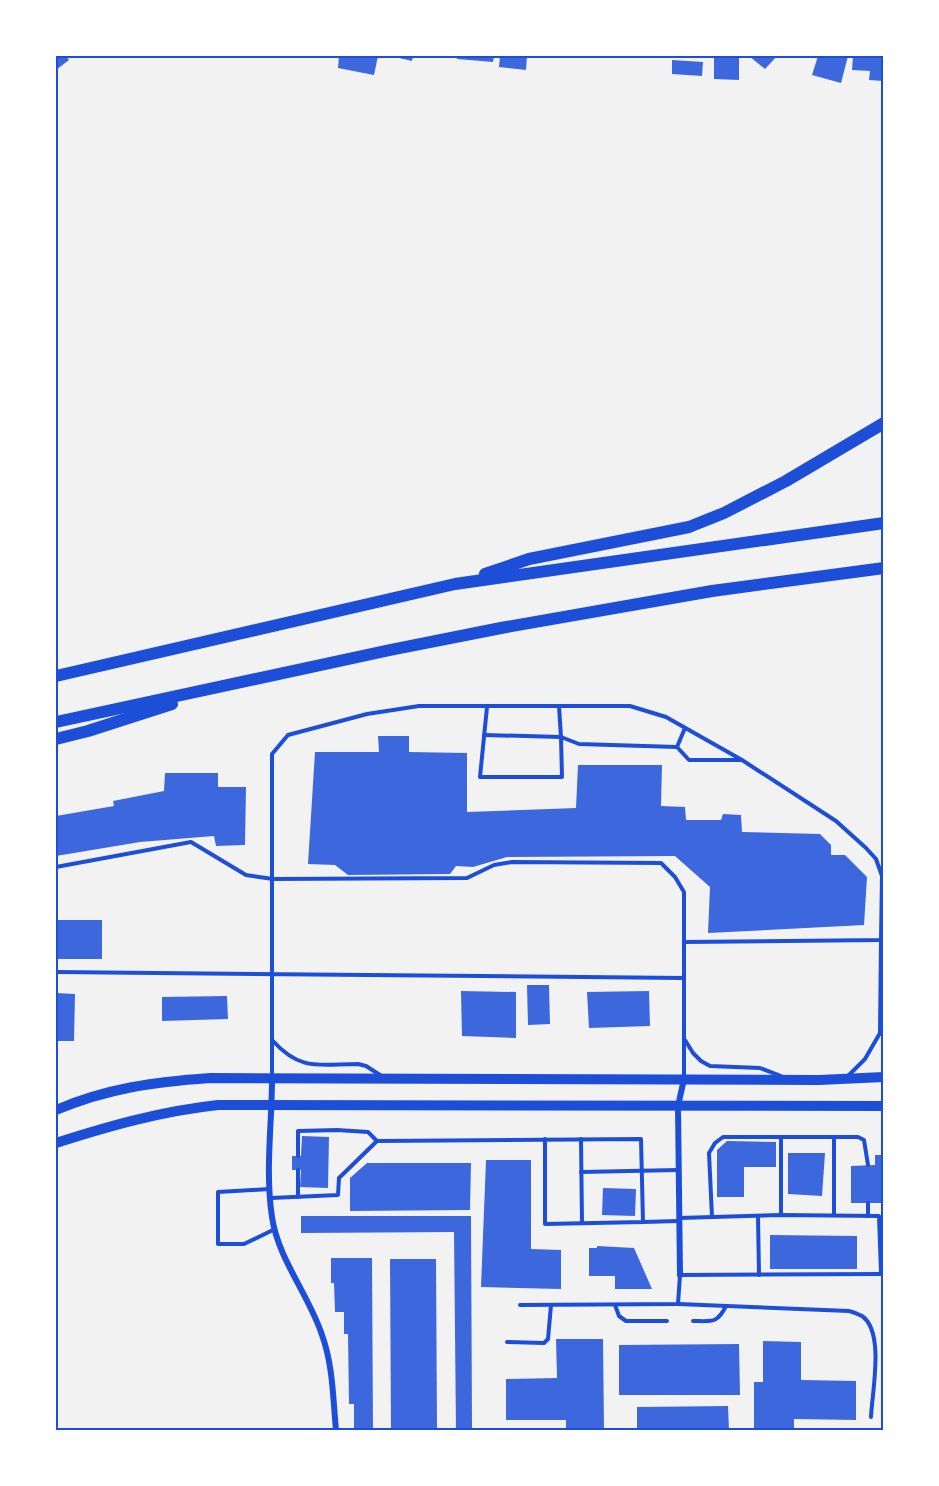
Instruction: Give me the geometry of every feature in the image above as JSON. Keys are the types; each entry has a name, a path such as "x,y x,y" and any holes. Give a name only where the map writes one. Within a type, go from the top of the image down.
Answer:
{"highway":[{"path":"454,584 529,559 649,536 707,520 786,481 884,423"},
{"path":"56,676 454,584 884,523"},
{"path":"56,722 501,628 712,591 884,568"},
{"path":"56,739 230,686"}],"main road":[{"path":"56,1110 121,1088 167,1081 243,1077 272,1079 788,1080 884,1077"},
{"path":"56,1143 134,1120 186,1108 218,1105 884,1106"}],"street":[{"path":"272,1079 269,1165 275,1229 285,1256 322,1335 328,1355 336,1431"},
{"path":"680,1275 678,1106 684,1079"}],"lane":[{"path":"272,1079 272,754 288,735 367,714 420,706 630,706 666,717 742,760 836,821 876,859 882,876 880,1033 865,1059 845,1079"},
{"path":"487,707 480,777 562,777 559,706"},
{"path":"677,747 686,728"},
{"path":"484,735 561,737 579,744 677,747 689,760 742,760"},
{"path":"56,867 190,843 246,874 273,879 467,878 494,865 512,862 661,863 675,877 684,892 684,1079"},
{"path":"684,942 882,940"},
{"path":"56,972 684,978"},
{"path":"880,1033 884,1038"},
{"path":"685,1039 693,1053 710,1066 760,1068 788,1080"},
{"path":"272,1040 288,1056 303,1064 358,1064 366,1066 386,1079"},
{"path":"298,1156 298,1131 368,1132 377,1141"},
{"path":"712,1217 709,1153 715,1143 723,1137 858,1137 864,1140 868,1165"},
{"path":"781,1137 781,1215"},
{"path":"834,1137 834,1215"},
{"path":"581,1139 582,1223"},
{"path":"271,1198 338,1195 339,1178 377,1141 641,1139 643,1221"},
{"path":"545,1140 545,1224 781,1215 879,1215 882,1274 680,1275 678,1304"},
{"path":"298,1170 298,1197"},
{"path":"581,1172 678,1170"},
{"path":"270,1189 218,1192 218,1244 244,1244 275,1229"},
{"path":"868,1203 868,1216"},
{"path":"758,1216 759,1275"},
{"path":"520,1305 678,1304 849,1311 863,1317 873,1330 876,1342 871,1417"},
{"path":"507,1342 544,1343 548,1339 551,1305"},
{"path":"615,1305 619,1316 626,1321 667,1321"},
{"path":"693,1321 715,1321 720,1318 727,1306"}],"building":[{"path":"56,56 66,56 69,60 56,70"},
{"path":"339,56 378,56 374,75 338,68"},
{"path":"391,56 413,56 412,61"},
{"path":"457,56 494,56 493,62 457,59"},
{"path":"500,56 527,56 526,70 499,67"},
{"path":"714,56 739,56 739,80 714,79"},
{"path":"749,56 777,56 765,69"},
{"path":"818,56 848,56 841,83 812,75"},
{"path":"853,56 884,56 884,81 869,80 870,71 852,70"},
{"path":"672,60 703,62 702,76 672,74"},
{"path":"378,736 409,736 409,752 467,753 467,812 576,808 578,765 662,765 661,806 685,807 686,820 721,820 723,814 741,815 742,832 820,834 831,845 831,855 845,855 867,877 864,925 708,933 710,887 675,856 507,857 473,867 456,866 450,874 348,875 335,865 308,864 315,752 379,752"},
{"path":"165,773 218,773 218,787 246,787 245,845 216,846 214,836 140,842 56,856 56,816 114,806 113,801 164,791"},
{"path":"56,920 102,920 102,959 56,959"},
{"path":"527,985 549,985 550,1024 528,1025"},
{"path":"461,991 516,992 516,1038 462,1036"},
{"path":"649,991 650,1026 589,1028 587,992"},
{"path":"56,993 75,994 74,1041 56,1041"},
{"path":"227,996 228,1019 162,1021 162,997"},
{"path":"302,1136 329,1137 328,1188 300,1187 301,1170 292,1170 292,1156 301,1156"},
{"path":"727,1141 776,1142 776,1167 744,1167 744,1197 717,1197 717,1150"},
{"path":"788,1153 825,1153 822,1196 788,1194"},
{"path":"875,1155 884,1155 884,1203 851,1203 851,1166 875,1165"},
{"path":"486,1160 531,1160 531,1249 561,1250 561,1289 481,1287"},
{"path":"367,1163 471,1163 470,1210 350,1211 350,1178"},
{"path":"603,1188 636,1189 635,1216 602,1215"},
{"path":"301,1216 471,1216 472,1430 456,1430 454,1232 301,1233"},
{"path":"770,1235 857,1236 857,1269 770,1269"},
{"path":"597,1246 634,1248 652,1289 615,1289 615,1276 589,1276 589,1248 597,1248"},
{"path":"331,1258 372,1258 373,1430 354,1430 354,1404 349,1404 348,1334 344,1334 344,1312 335,1312 334,1283 331,1283"},
{"path":"390,1259 436,1259 437,1430 391,1430"},
{"path":"556,1339 603,1339 604,1430 566,1430 566,1420 506,1420 506,1379 557,1378"},
{"path":"763,1341 801,1342 801,1380 856,1381 856,1420 794,1419 794,1430 754,1430 754,1382 763,1382"},
{"path":"739,1344 740,1395 619,1395 619,1345"},
{"path":"728,1406 729,1430 637,1430 637,1407"}]}
